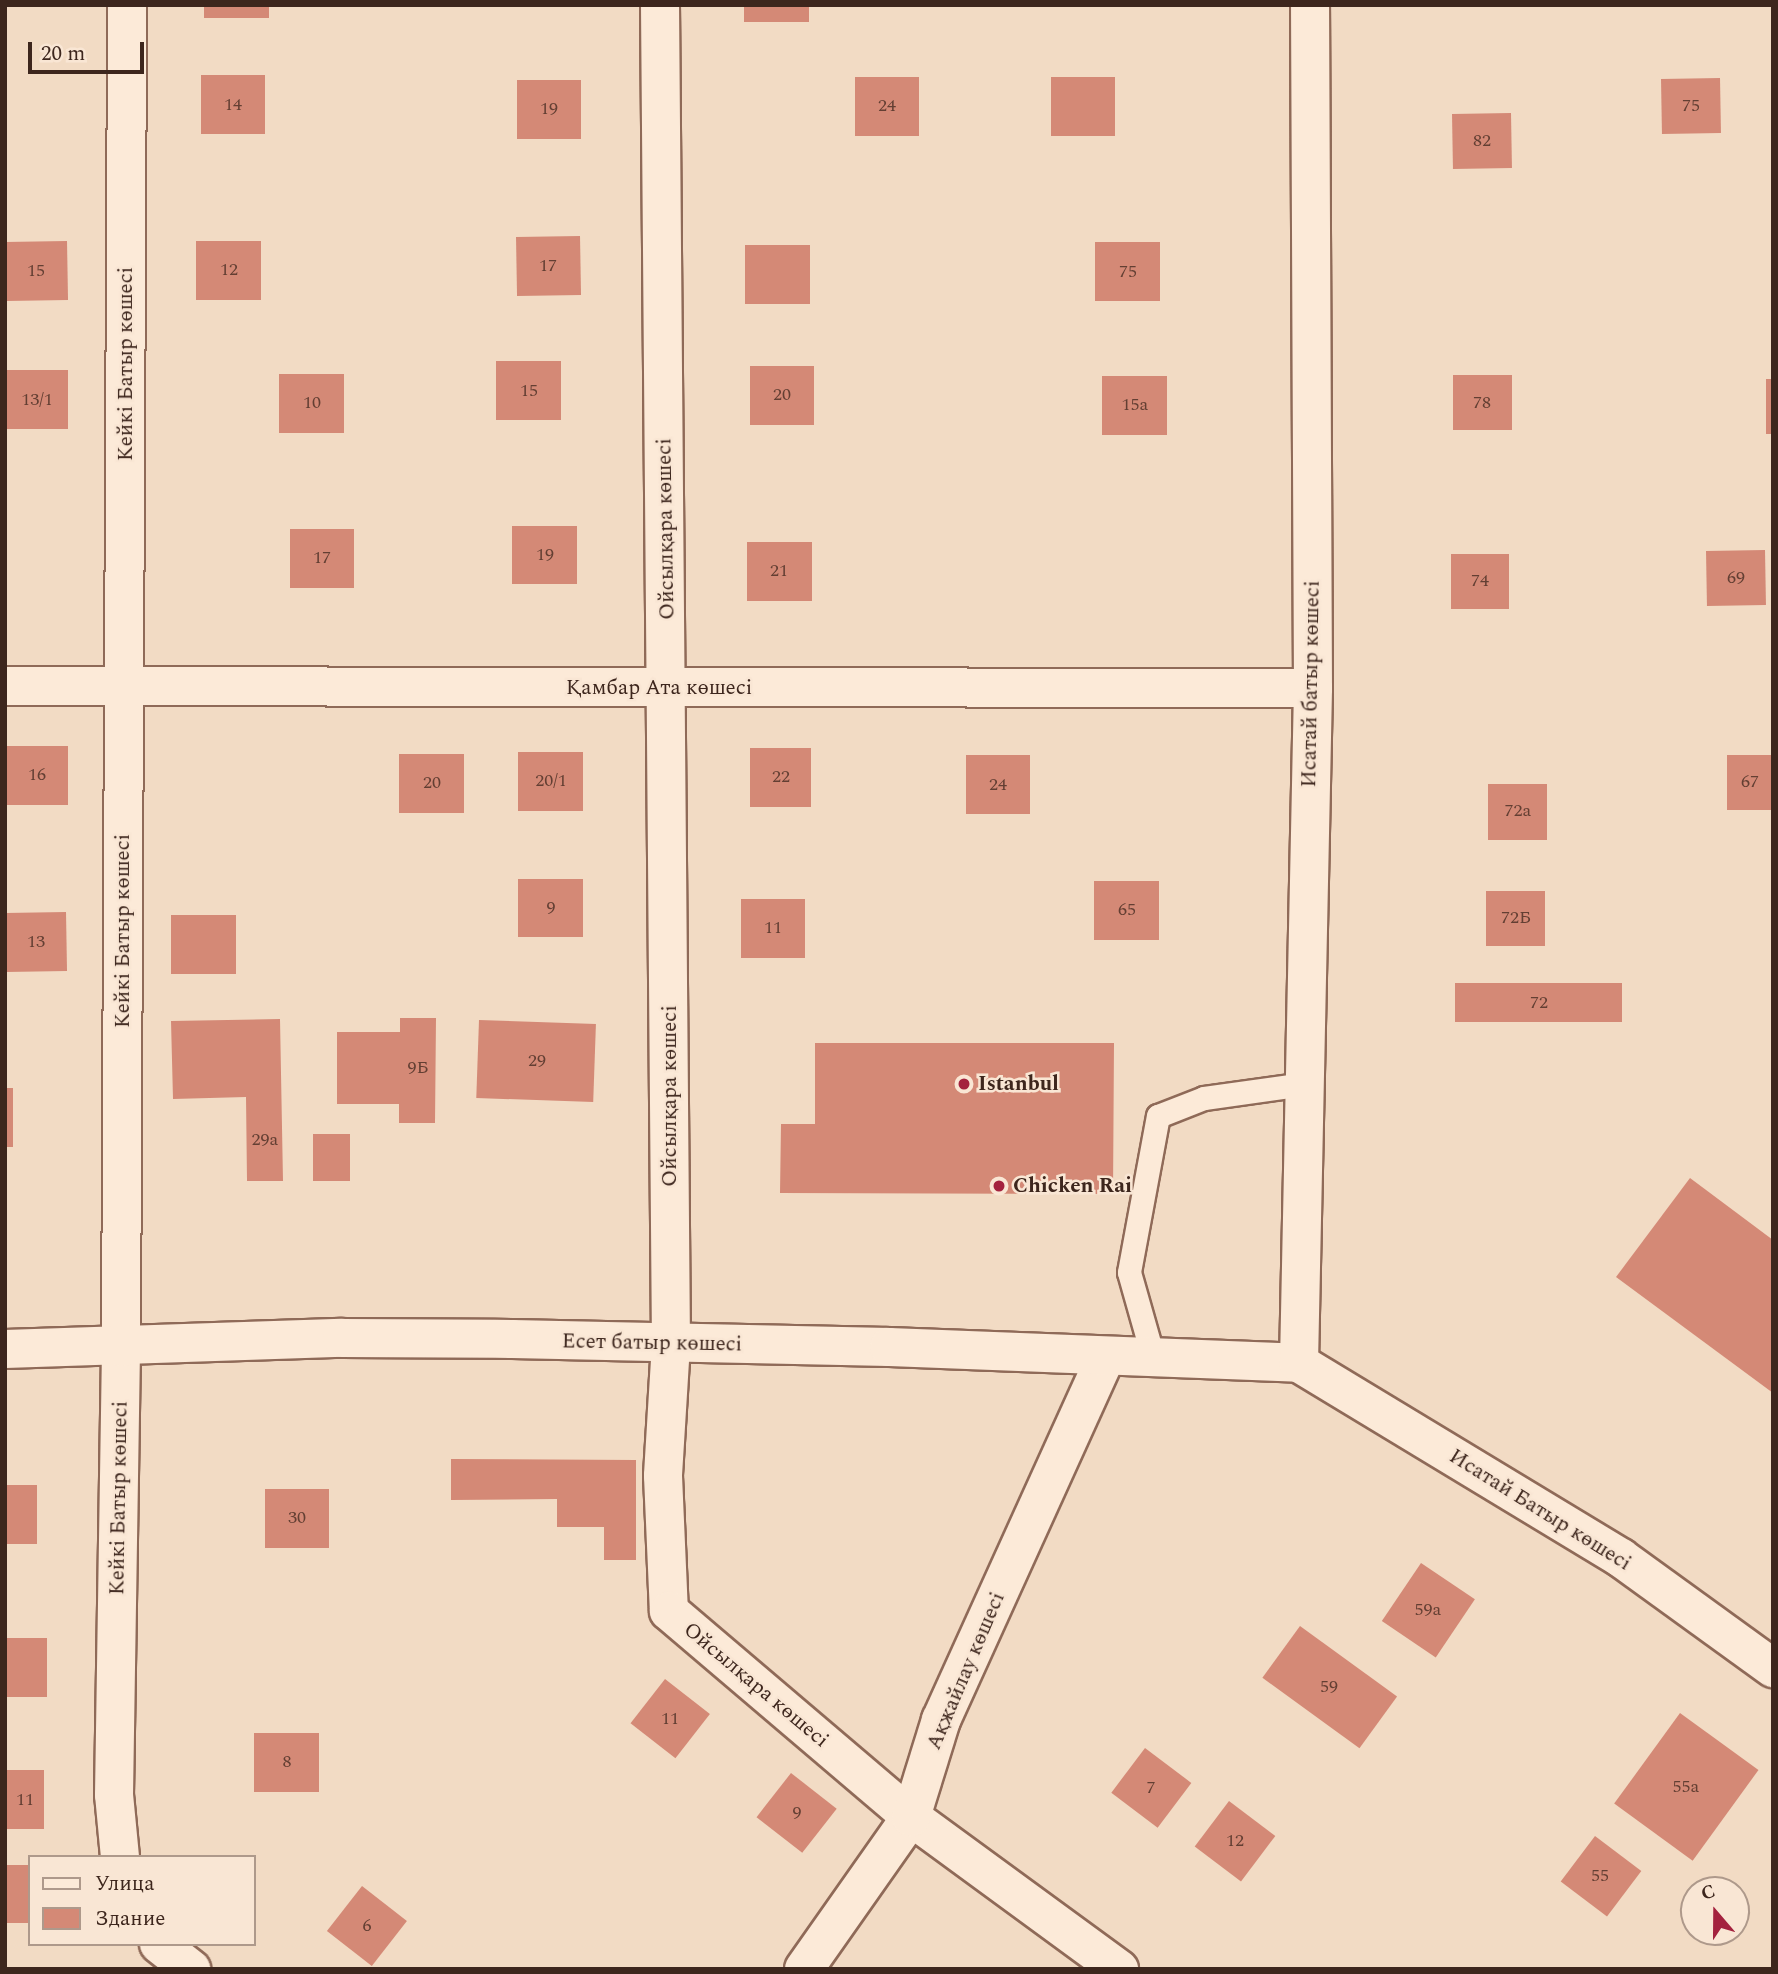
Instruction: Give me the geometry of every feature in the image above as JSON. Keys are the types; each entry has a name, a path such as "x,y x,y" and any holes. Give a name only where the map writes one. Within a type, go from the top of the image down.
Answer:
{"street":[{"name":"Кейкі Батыр көшесі","path":"120,1855 114,1795 121,1347 127,5"},
{"name":"Ойсылқара көшесі","path":"660,5 668,688 671,1344 663,1476 669,1611 911,1816 1119,1969"},
{"name":"Исатай батыр көшесі","path":"1299,1363 1313,688 1310,5"},
{"name":"Қамбар Ата көшесі","path":"5,686 1313,688"},
{"name":"Есет батыр көшесі","path":"5,1349 342,1338 890,1347 1105,1358 1153,1357 1299,1363"},
{"name":"Ақжайлау көшесі","path":"804,1969 911,1816 941,1720 1105,1358"},
{"name":"Исатай Батыр көшесі","path":"1299,1363 1622,1558 1773,1668"},
{"path":"162,1946 191,1969"}],"lane":[{"path":"1153,1357 1129,1272 1158,1116 1204,1098 1303,1084"}],"building":[{"path":"204,5 269,5 269,18 204,18"},
{"path":"744,5 809,5 809,22 744,22"},
{"path":"201,75 265,75 265,134 201,134"},
{"path":"855,77 919,77 919,136 855,136"},
{"path":"1051,77 1115,77 1115,136 1051,136"},
{"path":"1720,78 1721,133 1662,134 1661,79"},
{"path":"517,80 581,80 581,139 517,139"},
{"path":"1511,113 1512,168 1453,169 1452,114"},
{"path":"580,236 581,295 517,296 516,237"},
{"path":"67,241 68,300 6,301 5,242"},
{"path":"196,241 261,241 261,300 196,300"},
{"path":"1095,242 1160,242 1160,301 1095,301"},
{"path":"745,245 810,245 810,304 745,304"},
{"path":"496,361 561,361 561,420 496,420"},
{"path":"750,366 814,366 814,425 750,425"},
{"path":"5,370 68,370 68,429 5,429"},
{"path":"279,374 344,374 344,433 279,433"},
{"path":"1453,375 1512,375 1512,430 1453,430"},
{"path":"1102,376 1167,376 1167,435 1102,435"},
{"path":"1766,379 1773,379 1773,434 1766,434"},
{"path":"512,526 577,526 577,584 512,584"},
{"path":"290,529 354,529 354,588 290,588"},
{"path":"747,542 812,542 812,601 747,601"},
{"path":"1765,550 1766,605 1707,606 1706,551"},
{"path":"1451,554 1509,554 1509,609 1451,609"},
{"path":"5,746 68,746 68,805 5,805"},
{"path":"750,748 811,748 811,807 750,807"},
{"path":"518,752 583,752 583,811 518,811"},
{"path":"399,754 464,754 464,813 399,813"},
{"path":"966,755 1030,755 1030,814 966,814"},
{"path":"1727,755 1773,755 1773,810 1727,810"},
{"path":"1488,784 1547,784 1547,840 1488,840"},
{"path":"518,879 583,879 583,937 518,937"},
{"path":"1094,881 1159,881 1159,940 1094,940"},
{"path":"1486,891 1545,891 1545,946 1486,946"},
{"path":"741,899 805,899 805,958 741,958"},
{"path":"66,912 67,971 6,972 5,913"},
{"path":"171,915 236,915 236,974 171,974"},
{"path":"1455,983 1622,983 1622,1022 1455,1022"},
{"path":"400,1018 436,1018 435,1123 399,1123 399,1104 337,1104 337,1032 400,1032"},
{"path":"280,1019 283,1181 247,1181 246,1097 173,1099 171,1021"},
{"path":"479,1020 596,1024 593,1102 476,1098"},
{"name":"Istanbul","path":"815,1043 1114,1043 1113,1194 780,1193 781,1124 815,1124"},
{"path":"5,1088 13,1088 13,1147 5,1147"},
{"path":"313,1134 350,1134 350,1181 313,1181"},
{"path":"1690,1178 1773,1240 1773,1393 1616,1277"},
{"path":"451,1459 636,1460 636,1560 604,1560 604,1527 557,1527 557,1499 451,1500"},
{"path":"5,1485 37,1485 37,1544 5,1544"},
{"path":"265,1489 329,1489 329,1548 265,1548"},
{"path":"1421,1563 1475,1599 1436,1657 1382,1621"},
{"path":"1300,1626 1397,1697 1359,1748 1262,1678"},
{"path":"5,1638 47,1638 47,1697 5,1697"},
{"path":"665,1679 710,1714 675,1758 631,1723"},
{"path":"1680,1713 1758,1770 1693,1861 1614,1804"},
{"path":"254,1733 319,1733 319,1792 254,1792"},
{"path":"1145,1748 1191,1783 1158,1828 1111,1793"},
{"path":"5,1770 44,1770 44,1829 5,1829"},
{"path":"791,1773 837,1809 802,1853 757,1817"},
{"path":"1229,1801 1275,1836 1241,1881 1195,1847"},
{"path":"1595,1836 1641,1871 1607,1916 1561,1882"},
{"path":"5,1865 28,1865 28,1923 5,1923"},
{"path":"362,1886 407,1921 372,1966 327,1931"}],"place":[{"name":"Istanbul","path":"964,1084"},
{"name":"Chicken Rai","path":"999,1186"}]}
